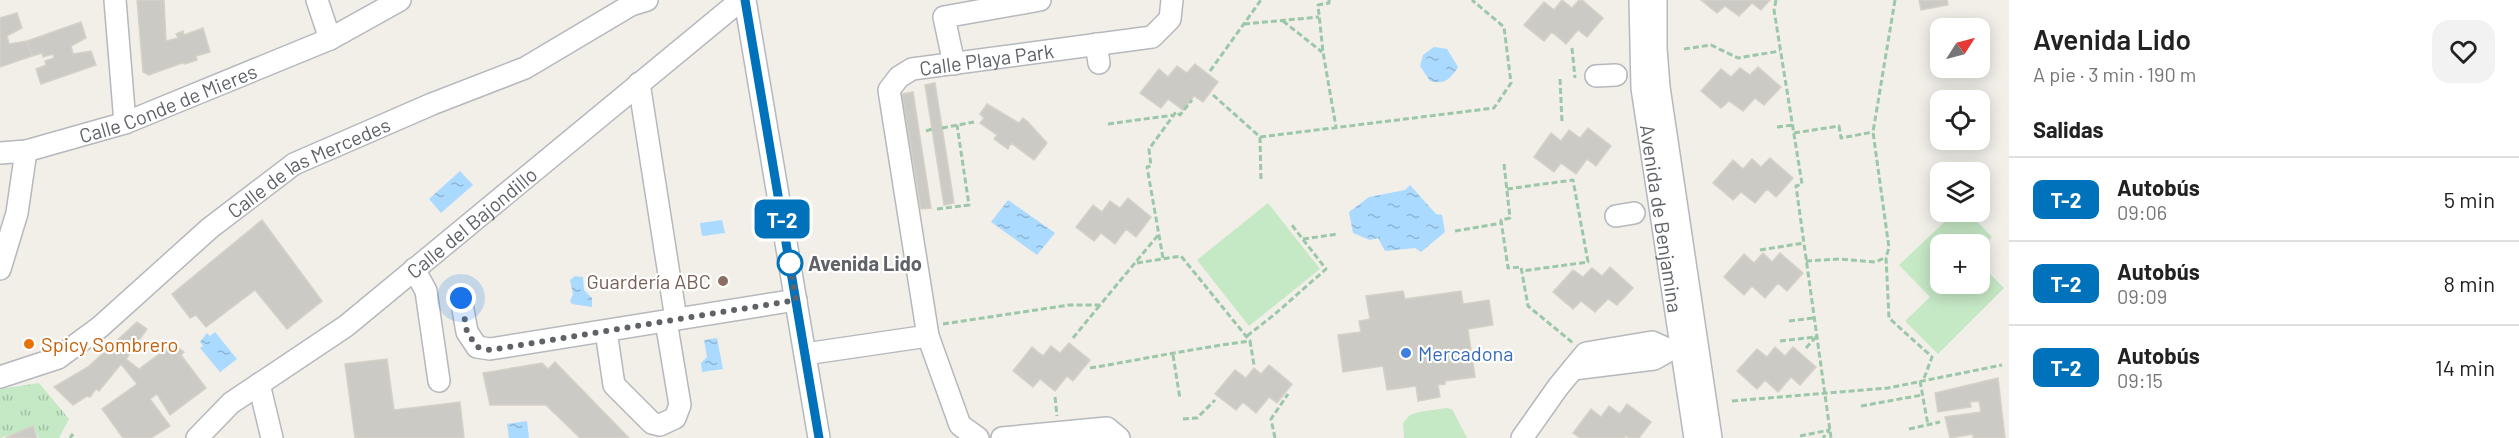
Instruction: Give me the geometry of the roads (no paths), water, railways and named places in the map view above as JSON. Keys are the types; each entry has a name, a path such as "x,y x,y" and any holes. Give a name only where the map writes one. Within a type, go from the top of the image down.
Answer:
{"street":[{"path":"115,0 125,123"},
{"path":"317,0 330,39"},
{"name":"Calle Conde de Mieres","path":"0,153 26,151 125,123 330,39 400,0"},
{"name":"Calle de las Mercedes","path":"0,377 57,358 100,327 210,228 294,164 432,104 525,68 631,5 647,0"},
{"path":"743,0 819,438"},
{"name":"Calle del Bajondillo","path":"197,438 231,403 345,326 743,0"},
{"path":"954,64 941,9 1040,0"},
{"name":"Calle Playa Park","path":"978,438 960,425 928,336 889,90 899,77 912,69 919,74 954,64 1097,54 1152,37 1170,19 1172,0"},
{"name":"Avenida de Benjamina","path":"1640,0 1642,88 1664,350 1695,438"},
{"name":"Avenida de Benjamina","path":"1656,0 1659,87 1711,438"},
{"path":"606,331 614,385 652,423 660,425 675,418 680,405 671,320 639,84"},
{"path":"0,269 17,213 26,151"},
{"path":"414,269 426,291 439,381"},
{"path":"461,298 467,332 477,347 490,350 796,300"},
{"path":"805,354 928,336"},
{"path":"1522,438 1580,361 1664,350"},
{"path":"259,384 272,438"},
{"path":"1002,438 1107,428 1119,438"}],"water":[{"path":"1434,47 1447,49 1458,67 1450,78 1443,81 1430,81 1420,66 1423,55"},
{"path":"460,171 473,185 441,213 429,199"},
{"path":"1410,185 1436,214 1442,215 1445,232 1421,252 1415,248 1385,251 1378,238 1370,240 1353,233 1349,212 1369,197 1405,190"},
{"path":"1008,200 1055,233 1037,255 991,222"},
{"path":"722,220 725,233 702,236 700,223"},
{"path":"575,276 583,277 584,290 592,298 592,307 572,304 570,301 573,294 570,280"},
{"path":"215,332 237,359 220,372 200,348 203,346 200,342 207,333 210,336"},
{"path":"717,338 723,369 702,372 701,363 707,357 704,340"},
{"path":"527,421 529,438 509,438 507,424"}],"place":[{"name":"Avenida Lido","path":"790,263"},
{"name":"Guardería ABC","path":"723,281"},
{"name":"Spicy Sombrero","path":"29,344"},
{"name":"Mercadona","path":"1406,353"}]}
